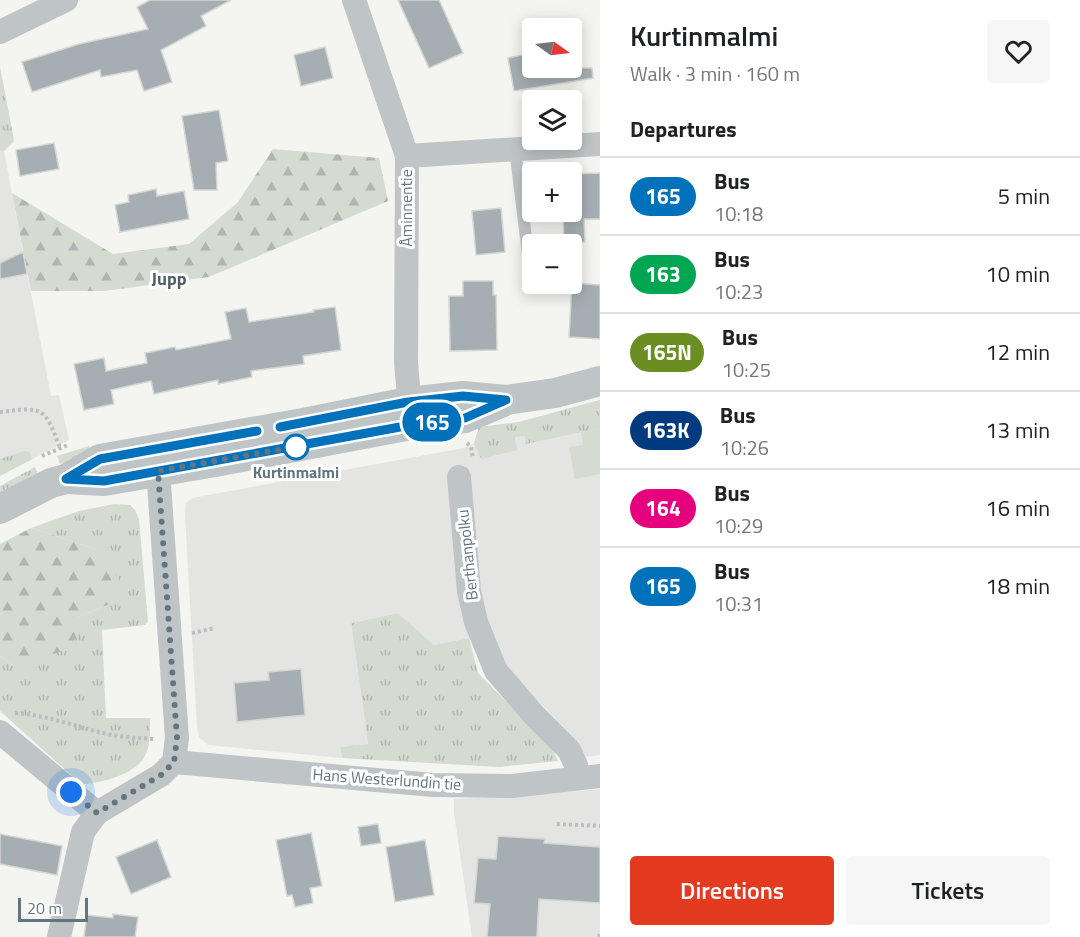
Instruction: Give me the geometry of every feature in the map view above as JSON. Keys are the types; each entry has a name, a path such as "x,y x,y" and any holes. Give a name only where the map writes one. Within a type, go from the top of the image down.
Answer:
{"street":[{"path":"0,32 66,0"},
{"name":"Åminnentie","path":"354,0 407,156 406,363 410,413"},
{"path":"407,156 600,144"},
{"path":"0,509 51,483 66,479 104,481 157,459 303,423 410,413 463,396 506,400 555,393 600,381"},
{"path":"59,937 83,832 97,813 161,775 174,762 177,726 157,459"},
{"name":"Berthanpolku","path":"459,477 469,591 476,622 496,671 532,714 569,750 576,765 576,778"},
{"path":"5,723 97,813"},
{"name":"Hans Westerlundin tie","path":"174,762 433,785 512,786 600,776"}],"lane":[{"path":"515,149 526,234"}],"path":[{"path":"0,412 37,409 42,412 49,419 60,448"},
{"path":"185,635 215,628"},
{"path":"5,723 59,720 127,738 162,739"},
{"path":"557,824 600,826"}],"shaded area":[{"path":"0,67 14,141 4,151 51,396 59,395 69,440 0,476"},
{"path":"600,400 600,755 584,757 579,743 504,666 489,629 476,574 472,534 471,478 467,611 469,638 434,645 398,613 351,623 368,745 340,747 342,758 208,745 199,737 186,503 192,498 464,448 474,443 479,427 519,422"},
{"path":"600,789 600,937 472,937 454,813 454,799"}],"green space":[{"path":"0,67 14,141 4,151 0,150"},
{"path":"273,149 379,158 388,201 209,277 105,291 31,291 12,193 113,254 189,244 238,202"},
{"path":"600,400 600,428 526,444 525,436 515,437 517,450 481,459 474,443 479,427 519,422"},
{"path":"600,428 600,474 575,479 569,447 583,445 581,432"},
{"path":"89,446 92,455 60,464 57,456"},
{"path":"24,451 29,452 32,459 0,476 0,459"},
{"path":"35,467 39,476 0,497 0,486"},
{"path":"114,504 130,505 139,519 148,622 145,625 102,630 106,718 150,718 149,742 145,756 126,773 107,780 81,784 0,711 0,656 14,666 78,617 110,604 96,549 31,528 79,511"},
{"path":"31,528 96,549 119,579 110,604 78,617 73,648 14,666 0,656 0,544"},
{"path":"398,613 434,645 469,638 478,673 552,748 558,761 499,767 342,758 340,747 368,744 351,623"}],"building":[{"path":"150,0 231,0 201,16 206,26 161,50 172,82 144,91 137,70 101,77 100,70 32,92 22,62 79,44 148,29 137,7"},
{"path":"398,0 439,0 463,53 429,68"},
{"path":"325,47 333,78 301,86 294,55"},
{"path":"522,55 522,78 582,78 582,68 592,68 593,78 514,91 508,58"},
{"path":"219,110 228,161 216,163 217,190 194,190 182,116"},
{"path":"54,143 59,169 20,176 16,150"},
{"path":"600,173 600,219 584,219 585,242 582,242 582,234 564,234 563,222 582,222 582,174"},
{"path":"156,189 157,196 184,191 189,219 120,232 115,205 129,202 128,195"},
{"path":"501,208 505,252 476,255 472,211"},
{"path":"23,252 27,274 0,279 0,263"},
{"path":"463,281 493,281 493,295 496,295 497,350 450,351 449,296 463,296"},
{"path":"582,284 600,285 600,339 569,337 571,294 582,294"},
{"path":"335,307 341,350 303,356 304,364 251,371 252,377 218,384 218,380 154,394 151,381 111,390 114,404 84,410 74,364 104,358 106,371 147,363 145,353 175,347 176,350 231,339 225,312 246,308 249,322"},
{"path":"301,669 305,715 237,722 234,683 269,680 268,672"},
{"path":"378,824 381,843 361,846 358,827"},
{"path":"311,833 322,886 310,888 313,903 295,907 292,895 287,896 276,840"},
{"path":"0,834 62,846 57,875 0,864"},
{"path":"498,836 545,839 544,843 600,847 600,903 539,899 537,937 487,937 490,904 474,903 478,858 496,859"},
{"path":"157,840 171,877 131,894 116,857"},
{"path":"425,840 434,895 395,902 386,847"},
{"path":"113,914 138,917 135,937 84,937 87,915 113,918"}],"bus line":[{"name":"165","path":"257,431 100,459 66,479 104,481 411,425 465,418 506,400 463,396 408,402 280,427"}],"place":[{"name":"Kurtinmalmi","path":"296,447"}],"district":[{"name":"Jupp","path":"169,279"}],"route":[{"path":"71,792 97,813 161,775 174,762 177,738 158,471 306,445 296,447"}]}
